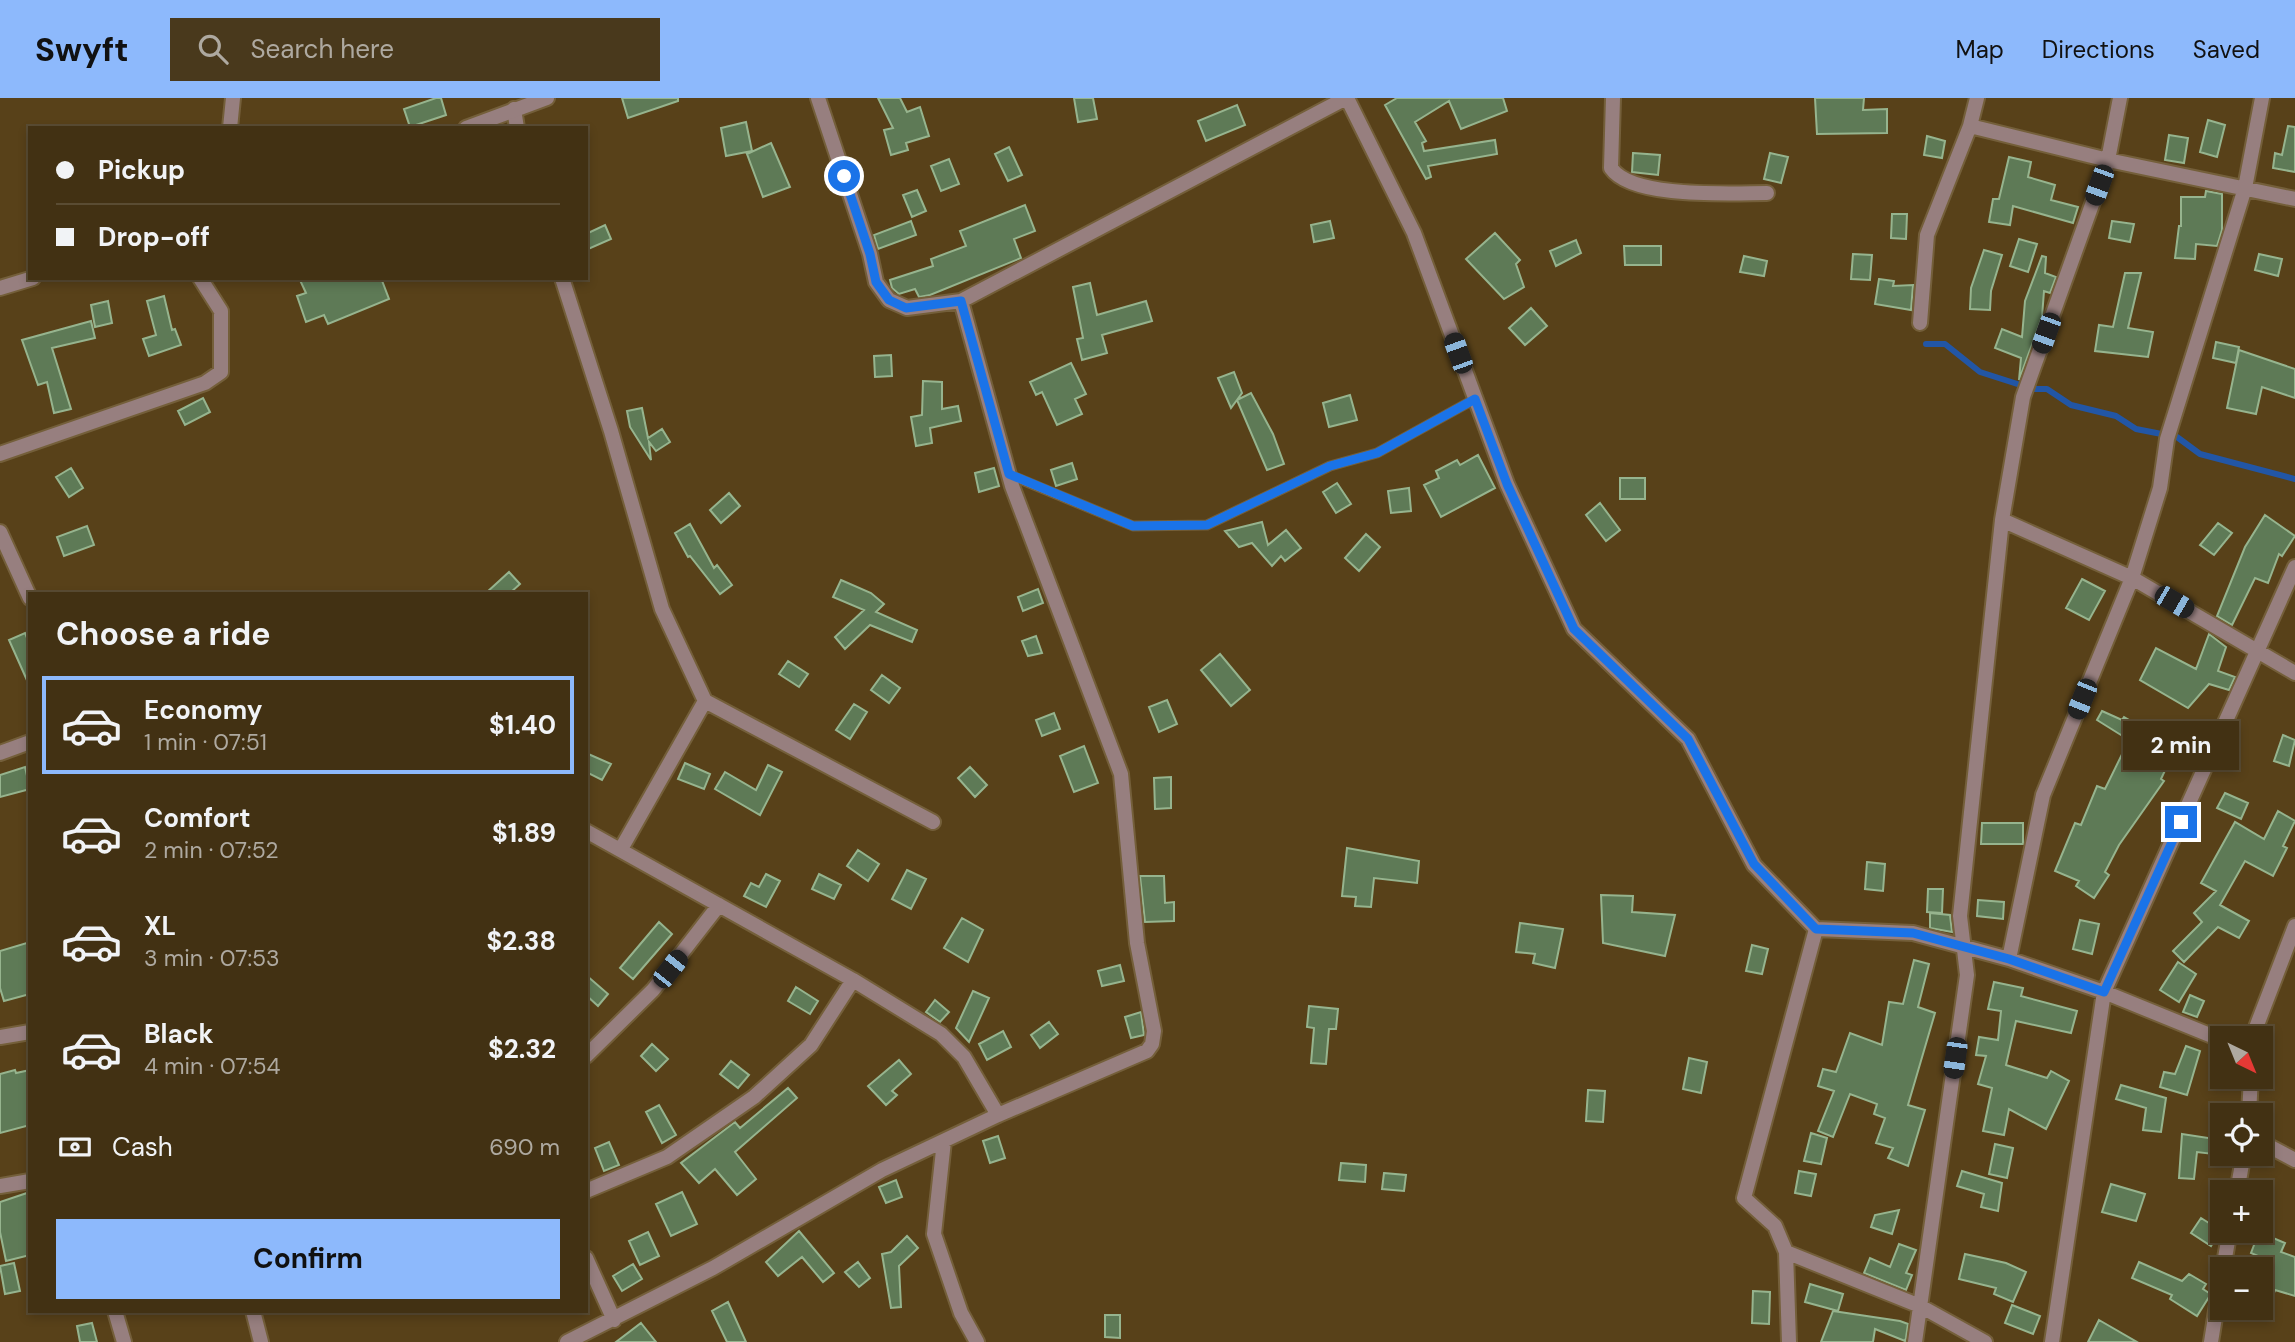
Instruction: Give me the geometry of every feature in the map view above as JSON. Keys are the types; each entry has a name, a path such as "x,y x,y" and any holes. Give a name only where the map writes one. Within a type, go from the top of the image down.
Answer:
{"street":[{"path":"230,126 233,98"},
{"path":"471,126 547,98"},
{"path":"818,98 870,254 876,282 889,300 906,308 961,301 1346,98 1414,233 1507,484 1574,629 1688,739 1754,864 1816,929 1913,933 2009,959 2104,992 2210,1035"},
{"path":"1613,98 1611,168 1617,177 1631,183 1700,193 1767,193"},
{"path":"1920,323 1927,235 1970,127 1977,98"},
{"path":"1915,1342 1967,975 1960,916 2002,520 2026,389 2108,160 2120,98"},
{"path":"2009,959 2043,795 2132,578 2160,488 2169,433 2245,188 2262,98"},
{"path":"514,110 517,126"},
{"path":"1970,127 2108,160 2295,199"},
{"path":"0,288 28,280"},
{"path":"0,454 205,383 221,372 221,311 201,280"},
{"path":"563,280 611,431 662,609 705,701 933,822"},
{"path":"567,1342 614,1320 760,1241 882,1170 998,1115 1147,1051 1152,1044 1154,1031 1137,943 1121,774 1009,474 961,301"},
{"path":"2002,520 2132,578 2295,673"},
{"path":"0,533 28,594"},
{"path":"2052,1342 2104,992 2295,567"},
{"path":"621,849 705,701"},
{"path":"0,753 28,743"},
{"path":"590,840 621,849 853,980 941,1034 964,1057 998,1115"},
{"path":"588,1054 653,990 719,905"},
{"path":"2257,1026 2295,926"},
{"path":"1789,1342 1786,1252 1775,1226 1744,1198 1816,929"},
{"path":"588,1190 667,1157 754,1097 811,1045 853,980"},
{"path":"0,1037 28,1032"},
{"path":"944,1141 934,1234 961,1313 977,1342"},
{"path":"2273,1148 2295,1160"},
{"path":"0,1186 28,1181"},
{"path":"1786,1252 1920,1306 1984,1342"},
{"path":"588,1262 614,1320"},
{"path":"120,1313 124,1342"},
{"path":"254,1313 261,1342"},
{"path":"2211,1342 2215,1320"}],"lane":[{"path":"1009,474 1133,526 1207,525 1330,466 1377,453 1475,399"}],"building":[{"path":"441,98 446,115 410,126 404,109"},
{"path":"622,98 678,98 678,101 628,118"},
{"path":"878,98 900,98 907,112 920,107 929,136 906,143 908,150 891,155 884,130 893,128"},
{"path":"1074,98 1093,98 1097,119 1078,122"},
{"path":"1397,98 1503,98 1507,111 1461,129 1449,101 1415,122 1426,141 1422,143 1424,151 1495,140 1497,154 1428,166 1431,177 1426,179 1385,105"},
{"path":"1815,98 1864,98 1863,110 1887,109 1887,133 1817,134"},
{"path":"1237,105 1245,125 1206,141 1198,121"},
{"path":"2208,120 2225,125 2217,157 2200,152"},
{"path":"746,122 752,151 726,156 721,128"},
{"path":"2288,126 2295,127 2295,172 2273,168 2275,153 2282,155"},
{"path":"2169,135 2188,138 2184,163 2165,160"},
{"path":"1927,136 1945,141 1942,158 1924,155"},
{"path":"771,143 790,187 763,197 747,154"},
{"path":"1009,147 1022,175 1008,181 995,154"},
{"path":"1633,153 1660,155 1658,175 1632,172"},
{"path":"1770,153 1788,157 1781,183 1764,179"},
{"path":"2009,157 2031,162 2028,177 2055,185 2051,200 2078,207 2073,223 2013,206 2010,225 1989,222 1993,199 1999,199"},
{"path":"949,159 959,184 941,191 931,166"},
{"path":"917,190 926,211 912,217 903,195"},
{"path":"2206,191 2222,194 2222,230 2217,246 2196,244 2195,259 2175,258 2181,226 2181,197 2205,197"},
{"path":"1025,205 1035,231 1014,239 1021,258 930,295 919,297 915,289 899,294 892,288 890,280 933,266 931,259 966,246 960,231"},
{"path":"1892,214 1907,214 1906,239 1891,238"},
{"path":"911,221 916,235 878,249 874,235"},
{"path":"1330,221 1334,238 1314,242 1311,225"},
{"path":"2112,221 2134,224 2130,242 2109,238"},
{"path":"605,225 611,239 588,249 588,233"},
{"path":"1495,233 1520,260 1516,264 1524,287 1504,299 1466,259"},
{"path":"2019,239 2037,244 2028,272 2010,266"},
{"path":"1576,240 1581,253 1556,266 1550,251"},
{"path":"1624,246 1661,246 1661,265 1625,265"},
{"path":"1984,250 2002,255 1991,291 1990,310 1970,309 1971,288"},
{"path":"1853,254 1872,255 1870,280 1851,279"},
{"path":"2259,254 2282,259 2278,276 2255,270"},
{"path":"1744,256 1767,261 1764,276 1740,272"},
{"path":"2042,256 2046,257 2045,273 2056,277 2050,293 2044,291 2042,317 2019,380 2021,358 1995,348 2002,329 2022,337 2025,301"},
{"path":"2125,273 2141,273 2128,328 2153,332 2148,357 2095,351 2099,325 2113,327"},
{"path":"1879,279 1894,281 1893,286 1913,285 1911,310 1875,304"},
{"path":"300,280 382,280 389,299 328,324 324,315 306,322 297,296 306,293"},
{"path":"1090,283 1097,315 1146,301 1152,321 1102,335 1107,353 1082,360 1077,339 1083,338 1073,287"},
{"path":"164,296 172,330 175,329 181,345 149,356 143,339 156,335 147,301"},
{"path":"108,301 112,323 95,327 91,305"},
{"path":"1531,308 1547,326 1525,345 1509,328"},
{"path":"91,321 95,338 52,348 71,409 54,413 47,382 38,385 22,340"},
{"path":"2216,342 2239,347 2236,363 2213,358"},
{"path":"2239,350 2295,369 2295,398 2262,387 2256,414 2227,408"},
{"path":"891,355 892,376 875,377 874,356"},
{"path":"1071,363 1086,394 1075,399 1082,414 1057,425 1042,392 1036,395 1030,382"},
{"path":"1234,372 1242,393 1231,408 1218,378"},
{"path":"923,381 942,382 942,409 958,406 961,421 930,428 932,443 916,446 911,417 922,415"},
{"path":"1251,393 1273,434 1284,464 1267,470 1237,400"},
{"path":"1350,395 1357,420 1329,427 1323,403"},
{"path":"203,398 210,412 185,425 178,411"},
{"path":"642,408 648,438 662,429 670,442 656,451 649,442 651,460 630,427 627,411"},
{"path":"1478,455 1495,488 1441,517 1424,485 1439,478 1436,471 1457,460 1460,465"},
{"path":"1072,463 1077,479 1056,486 1051,470"},
{"path":"71,468 83,488 69,497 56,477"},
{"path":"994,468 999,486 979,492 975,473"},
{"path":"1620,478 1645,478 1645,499 1620,499"},
{"path":"1337,483 1351,504 1336,513 1323,492"},
{"path":"1409,488 1411,511 1391,513 1388,491"},
{"path":"729,493 740,506 721,523 710,510"},
{"path":"1600,503 1620,530 1606,541 1586,515"},
{"path":"2265,515 2295,536 2282,556 2279,554 2268,583 2255,578 2232,625 2217,616 2245,547"},
{"path":"1262,522 1268,545 1286,530 1301,548 1285,561 1281,556 1272,566 1252,543 1239,547 1225,531"},
{"path":"2218,523 2232,533 2214,555 2200,545"},
{"path":"690,524 714,568 717,565 732,585 720,594 690,556 688,557 675,533"},
{"path":"87,526 94,545 64,556 57,537"},
{"path":"1366,534 1380,547 1359,571 1345,558"},
{"path":"509,572 520,584 511,592 487,592"},
{"path":"2082,579 2105,591 2089,620 2066,608"},
{"path":"841,580 871,593 884,604 876,612 917,630 912,642 870,625 845,649 835,637 864,610 833,597"},
{"path":"1038,589 1043,603 1023,611 1018,597"},
{"path":"25,633 28,640 28,683 9,640"},
{"path":"2209,634 2226,647 2218,671 2235,677 2229,690 2209,684 2188,708 2140,680 2156,648 2196,669"},
{"path":"1036,636 1042,653 1028,656 1022,641"},
{"path":"1220,654 1250,690 1231,706 1201,670"},
{"path":"788,661 808,674 799,687 779,674"},
{"path":"882,675 900,688 889,703 871,690"},
{"path":"1167,700 1177,724 1159,732 1149,707"},
{"path":"854,704 867,712 850,739 836,730"},
{"path":"2102,711 2122,720 2124,717 2136,724 2135,727 2176,747 2161,779 2164,781 2119,845 2105,872 2109,875 2094,898 2076,886 2079,881 2055,871 2075,823 2081,825 2097,786 2105,789 2129,740 2097,720"},
{"path":"1054,713 1060,729 1042,736 1036,720"},
{"path":"2283,735 2295,740 2289,766 2274,761"},
{"path":"1084,746 1098,783 1074,792 1060,756"},
{"path":"588,754 611,764 602,780 588,773"},
{"path":"685,763 710,774 704,789 678,779"},
{"path":"768,765 782,772 760,815 715,789 725,772 756,790"},
{"path":"25,767 28,790 0,797 0,775"},
{"path":"970,767 987,785 975,797 958,778"},
{"path":"1171,777 1171,808 1155,809 1154,778"},
{"path":"2225,793 2248,803 2241,819 2217,808"},
{"path":"2278,811 2295,821 2283,846 2287,848 2273,876 2245,861 2220,905 2249,921 2239,938 2218,927 2184,962 2173,951 2202,922 2194,913 2216,891 2201,883 2235,822 2264,839"},
{"path":"1982,823 2023,823 2023,844 1981,844"},
{"path":"1347,848 1419,861 1417,883 1374,878 1371,907 1355,906 1356,897 1342,896"},
{"path":"858,850 879,864 868,881 847,866"},
{"path":"1867,862 1885,864 1883,891 1865,889"},
{"path":"907,870 926,879 911,909 892,899"},
{"path":"766,874 780,881 766,907 744,896 751,883 759,887"},
{"path":"819,874 841,885 834,899 812,889"},
{"path":"1140,876 1164,876 1165,903 1174,902 1174,921 1145,922"},
{"path":"1928,889 1943,889 1942,913 1927,912"},
{"path":"1601,895 1633,896 1632,912 1675,915 1665,956 1603,943"},
{"path":"1978,900 2004,902 2003,919 1977,916"},
{"path":"1930,913 1950,915 1952,932 1930,928"},
{"path":"962,918 983,930 968,962 944,948"},
{"path":"2080,920 2099,924 2092,954 2073,949"},
{"path":"659,922 672,934 633,979 620,968"},
{"path":"1520,923 1563,929 1555,968 1533,963 1535,954 1516,952"},
{"path":"28,943 28,995 4,1001 0,988 0,951"},
{"path":"1752,945 1768,949 1762,974 1746,971"},
{"path":"1914,960 1929,964 1918,1007 1935,1013 1908,1105 1925,1110 1908,1166 1888,1158 1893,1148 1876,1143 1885,1118 1874,1114 1877,1104 1850,1094 1833,1137 1818,1131 1834,1091 1818,1086 1823,1069 1836,1072 1850,1033 1882,1045 1889,1002 1903,1004"},
{"path":"2178,962 2196,974 2179,1002 2160,990"},
{"path":"1120,965 1124,981 1102,986 1098,971"},
{"path":"588,977 608,994 598,1006 588,997"},
{"path":"1994,982 2023,988 2021,996 2077,1011 2071,1033 2016,1021 2006,1065 2047,1078 2051,1071 2069,1081 2046,1129 2009,1109 2004,1135 1983,1131 1992,1088 1978,1084 1986,1056 1976,1055 1979,1037 1998,1040 2001,1011 1988,1009"},
{"path":"796,987 818,1001 810,1014 788,1001"},
{"path":"973,991 989,998 969,1042 956,1028"},
{"path":"2190,995 2204,1001 2197,1017 2183,1012"},
{"path":"935,1000 949,1012 940,1022 926,1012"},
{"path":"1309,1006 1338,1009 1336,1029 1329,1029 1326,1064 1311,1063 1314,1028 1307,1027"},
{"path":"1141,1012 1144,1035 1131,1038 1125,1017"},
{"path":"1049,1022 1058,1034 1040,1048 1031,1035"},
{"path":"1003,1031 1011,1047 987,1060 979,1044"},
{"path":"652,1044 668,1059 656,1071 641,1056"},
{"path":"2186,1046 2200,1051 2187,1095 2160,1087 2164,1072 2175,1074"},
{"path":"1689,1058 1707,1062 1701,1093 1683,1089"},
{"path":"899,1060 911,1074 892,1091 897,1095 886,1105 868,1086"},
{"path":"731,1061 749,1075 738,1088 720,1074"},
{"path":"28,1070 28,1126 0,1133 0,1074"},
{"path":"2121,1085 2166,1098 2161,1132 2143,1130 2146,1108 2116,1099"},
{"path":"788,1088 797,1098 735,1152 756,1179 737,1195 715,1169 699,1183 681,1163 735,1122 740,1128"},
{"path":"1588,1090 1605,1091 1603,1122 1586,1121"},
{"path":"659,1105 676,1135 662,1143 646,1112"},
{"path":"1811,1133 1827,1138 1821,1164 1804,1161"},
{"path":"2182,1134 2210,1138 2210,1154 2197,1152 2194,1179 2179,1178"},
{"path":"998,1136 1005,1158 990,1163 983,1141"},
{"path":"609,1142 619,1165 604,1171 595,1148"},
{"path":"1995,1144 2013,1148 2007,1178 1989,1174"},
{"path":"1341,1163 1366,1165 1365,1182 1339,1180"},
{"path":"1799,1171 1816,1174 1811,1196 1795,1193"},
{"path":"1962,1171 2002,1183 1998,1211 1981,1207 1984,1194 1957,1186"},
{"path":"1384,1173 1406,1175 1404,1191 1382,1189"},
{"path":"896,1180 902,1197 886,1203 879,1187"},
{"path":"2111,1184 2145,1194 2136,1221 2102,1212"},
{"path":"682,1192 697,1224 671,1236 656,1204"},
{"path":"28,1193 28,1256 6,1261 0,1232 0,1202"},
{"path":"1899,1210 1892,1234 1871,1227 1875,1215"},
{"path":"2201,1218 2210,1224 2210,1243 2213,1243 2211,1246 2191,1233"},
{"path":"799,1231 834,1273 823,1282 802,1257 778,1276 766,1262"},
{"path":"648,1232 659,1256 640,1265 629,1241"},
{"path":"907,1236 918,1248 899,1266 901,1307 891,1308 882,1254 891,1252"},
{"path":"2273,1238 2285,1243 2281,1252 2295,1257 2295,1296 2275,1290 2273,1296 2273,1257 2260,1257 2251,1253 2255,1243 2273,1243"},
{"path":"1899,1244 1916,1250 1906,1273 1912,1275 1906,1290 1864,1273 1870,1258 1890,1267"},
{"path":"1965,1254 2006,1263 2026,1272 2013,1302 1994,1294 1996,1288 1959,1279"},
{"path":"858,1262 870,1278 859,1287 845,1272"},
{"path":"2139,1262 2182,1281 2189,1274 2206,1284 2203,1289 2209,1293 2209,1297 2197,1316 2170,1299 2172,1295 2132,1278"},
{"path":"14,1263 20,1291 5,1294 0,1266"},
{"path":"633,1264 642,1279 622,1291 613,1276"},
{"path":"1810,1284 1843,1294 1838,1311 1805,1302"},
{"path":"1753,1291 1770,1292 1769,1324 1752,1323"},
{"path":"728,1302 746,1342 727,1342 712,1311"},
{"path":"2012,1305 2040,1316 2033,1334 2005,1323"},
{"path":"1833,1311 1908,1324 1905,1341 1875,1329 1873,1342 1821,1342"},
{"path":"1105,1315 1120,1315 1120,1338 1105,1337"},
{"path":"2099,1320 2137,1342 2088,1342"},
{"path":"92,1323 97,1342 80,1342 77,1326"},
{"path":"641,1323 656,1342 616,1342"}],"waterway":[{"path":"1926,344 1945,344 1980,372 2033,389 2047,389 2071,405 2116,416 2136,429 2177,437 2200,454 2295,479"}],"route":[{"path":"844,176 870,254 876,282 889,300 906,308 961,301 1009,474 1133,526 1207,525 1330,466 1377,453 1475,399 1507,484 1574,629 1688,739 1754,864 1816,929 1913,933 2009,959 2104,992 2181,822"}]}
